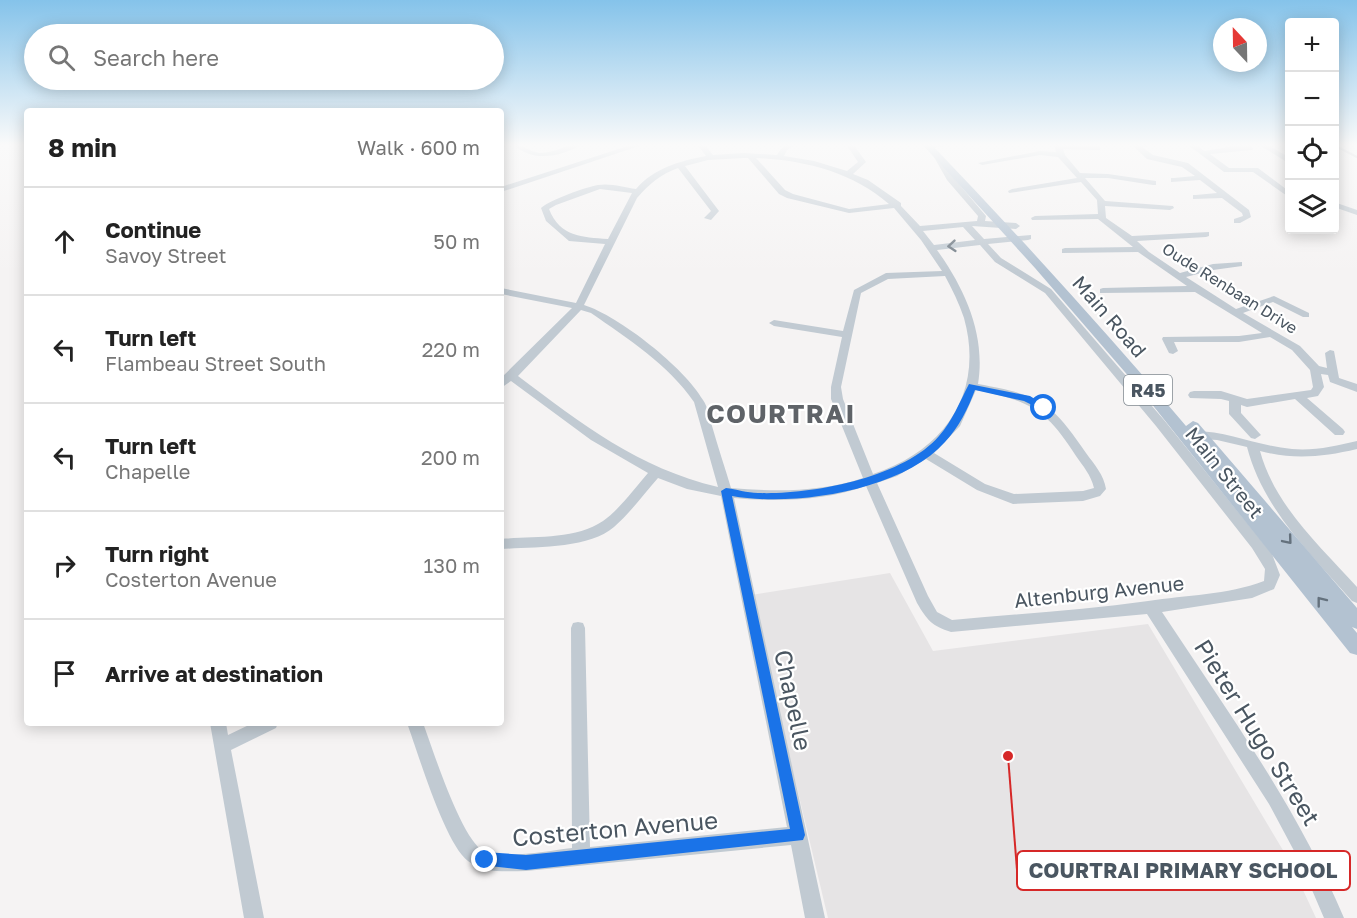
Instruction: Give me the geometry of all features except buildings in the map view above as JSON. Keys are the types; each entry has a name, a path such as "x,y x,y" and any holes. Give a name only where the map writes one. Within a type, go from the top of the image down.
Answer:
{"main road":[{"name":"Main Road","path":"971,187 1016,232 1357,621"},
{"name":"Main Road","path":"1193,434 1357,647"}],"street":[{"path":"642,187 637,191 579,306 506,380 610,447 656,472 688,485 757,497 823,492 870,481 895,471 926,453 954,425 963,410 972,386 974,369 972,339 967,312 947,273 898,205 872,187"},
{"path":"697,187 715,211 708,218"},
{"path":"777,187 790,196 849,211 898,205"},
{"path":"957,187 982,216 981,223"},
{"path":"1012,190 1029,187"},
{"path":"1088,187 1102,203 1170,208"},
{"path":"1214,187 1247,214 1246,217 1237,220"},
{"path":"611,242 572,238 546,215 545,208 599,188 637,191"},
{"path":"1196,196 1225,195"},
{"path":"1035,218 1100,216 1102,203"},
{"path":"1339,206 1357,213"},
{"name":"Oude Renbaan Drive","path":"1100,216 1130,239 1139,249 1197,289 1303,354 1316,369"},
{"path":"916,229 981,223 1016,232"},
{"name":"Main Street","path":"966,225 998,260 1048,291 1161,423 1257,544 1268,560 1273,573 1272,580 1262,590 1251,593"},
{"path":"930,248 982,243 1016,232"},
{"path":"1130,239 1206,234"},
{"path":"1065,251 1139,249"},
{"path":"1178,276 1213,267 1239,264"},
{"path":"870,481 836,392 855,294 861,288 886,276 947,273"},
{"path":"1103,291 1197,289"},
{"name":"Chapelle","path":"504,292 579,306 598,314 678,375 692,390 699,402 726,491 815,918"},
{"path":"1235,313 1274,299 1306,315"},
{"path":"774,323 848,335"},
{"path":"1173,351 1167,339 1239,339 1273,334"},
{"path":"1330,353 1336,381 1357,388"},
{"path":"1194,395 1214,394 1248,403 1298,396 1319,390 1316,369 1333,373"},
{"path":"926,453 981,487 1012,499 1083,495 1100,489 1090,468 1052,414 1027,398 972,386"},
{"path":"1298,396 1339,432"},
{"path":"1235,399 1235,414 1253,439"},
{"path":"1193,434 1253,439 1278,451 1310,454 1322,454 1357,445"},
{"name":"Main Street","path":"1253,439 1254,459 1279,503 1357,597"},
{"path":"504,544 584,536 601,530 656,472"},
{"name":"Altenburg Avenue","path":"870,481 927,609 937,620 951,626 1150,606 1251,593"},
{"name":"Pieter Hugo Street","path":"1150,606 1275,798 1306,856 1334,918"},
{"path":"578,628 581,857"},
{"path":"219,726 254,918"},
{"path":"223,746 264,726"},
{"name":"Costerton Avenue","path":"416,726 458,832 473,854 485,860 507,862 581,857 798,835"}],"shaded area":[{"path":"890,573 933,651 1148,624 1290,862 1316,918 828,918 751,595"}],"place":[{"name":"COURTRAI PRIMARY SCHOOL","path":"1008,756"}],"district":[{"name":"COURTRAI","path":"781,413"}],"route":[{"path":"485,860 526,862 798,835 726,491 757,497 791,496 852,487 895,471 926,453 941,440 963,410 972,386 1027,398 1044,408"}]}
